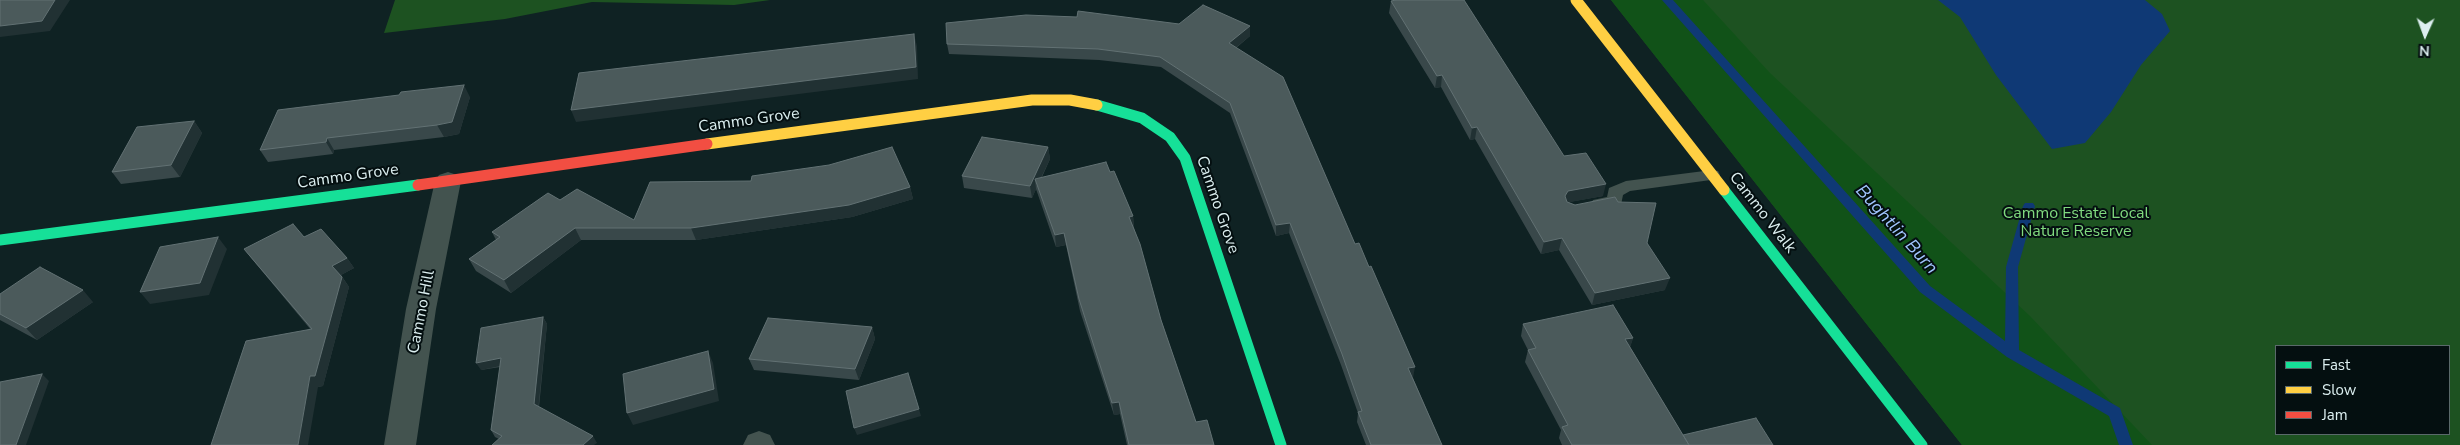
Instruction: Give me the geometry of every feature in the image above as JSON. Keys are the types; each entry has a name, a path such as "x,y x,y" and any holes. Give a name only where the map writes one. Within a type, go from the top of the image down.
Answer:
{"street":[{"name":"Cammo Walk","path":"1576,0 1922,445"},
{"name":"Cammo Grove","path":"0,240 448,181 975,106 1032,100 1070,100 1110,107 1142,118 1170,137 1185,158 1280,445"},
{"name":"Cammo Hill","path":"400,445 421,309 448,181"}],"lane":[{"path":"1581,207 1615,201 1615,192 1626,186 1712,175"}],"green space":[{"path":"395,0 770,0 734,5 592,2 505,19 384,33"},
{"name":"Cammo Estate Local Nature Reserve","path":"1611,0 2460,0 2460,445 1962,445"},
{"path":"1611,0 1703,0 1770,73 2030,316 2152,445 1962,445"}],"water":[{"path":"1938,0 2145,0 2162,14 2170,31 2141,65 2111,112 2085,143 2052,149 1996,75 1960,17"}],"building":[{"path":"0,0 55,0 42,21 0,26"},
{"path":"1464,0 1564,156 1586,153 1606,184 1568,191 1565,196 1567,202 1575,205 1615,197 1618,202 1656,203 1647,243 1670,278 1595,293 1562,238 1544,242 1477,127 1472,128 1442,75 1437,76 1391,1"},
{"path":"1203,5 1250,26 1229,43 1283,77 1355,244 1359,243 1369,267 1371,266 1415,367 1408,368 1442,445 1371,445 1358,412 1362,411 1342,354 1290,223 1276,225 1230,103 1160,57 1098,49 947,44 946,23 1026,15 1077,17 1078,11 1179,24"},
{"path":"914,34 916,67 571,110 579,73"},
{"path":"464,85 452,122 327,138 326,142 260,150 278,110"},
{"path":"194,121 171,165 112,172 137,127"},
{"path":"982,137 1048,147 1030,186 962,176"},
{"path":"892,147 910,187 849,205 691,228 575,228 504,280 469,259 500,237 492,232 548,193 560,200 577,189 634,220 650,182 751,181 752,176 829,165"},
{"path":"1106,162 1110,172 1114,171 1133,216 1129,217 1140,244 1161,320 1196,422 1207,420 1214,445 1129,445 1119,402 1112,403 1079,299 1064,233 1055,235 1035,179"},
{"path":"293,224 304,237 321,229 347,258 332,266 342,277 315,376 310,376 298,445 211,445 246,341 312,329 244,249"},
{"path":"218,237 200,283 140,292 160,247"},
{"path":"40,267 83,290 26,328 0,314 0,294"},
{"path":"1613,305 1633,338 1625,339 1689,445 1572,445 1562,427 1568,425 1528,350 1536,348 1523,324"},
{"path":"543,317 534,404 593,436 583,445 492,445 502,436 491,430 501,358 476,363 481,328"},
{"path":"768,318 872,327 855,369 749,359"},
{"path":"708,351 714,389 627,413 623,374"},
{"path":"908,373 919,409 854,428 846,391"},
{"path":"42,374 16,445 0,445 0,382"},
{"path":"1756,418 1773,445 1689,445 1683,435"}],"waterway":[{"name":"Bughtlin Burn","path":"1667,0 1925,289 2012,353"},
{"path":"2012,353 2012,267 2029,206"},
{"name":"Bughtlin Burn","path":"2012,353 2115,412 2126,445"}],"traffic: fast":[{"path":"1097,105 1142,118 1170,137 1185,158 1281,445"},
{"path":"0,240 418,185"},
{"path":"1724,190 1922,445"}],"traffic: slow":[{"path":"1576,0 1724,190"},
{"path":"707,144 1032,100 1070,100 1097,105"}],"traffic: jam":[{"path":"418,185 707,144"}]}
